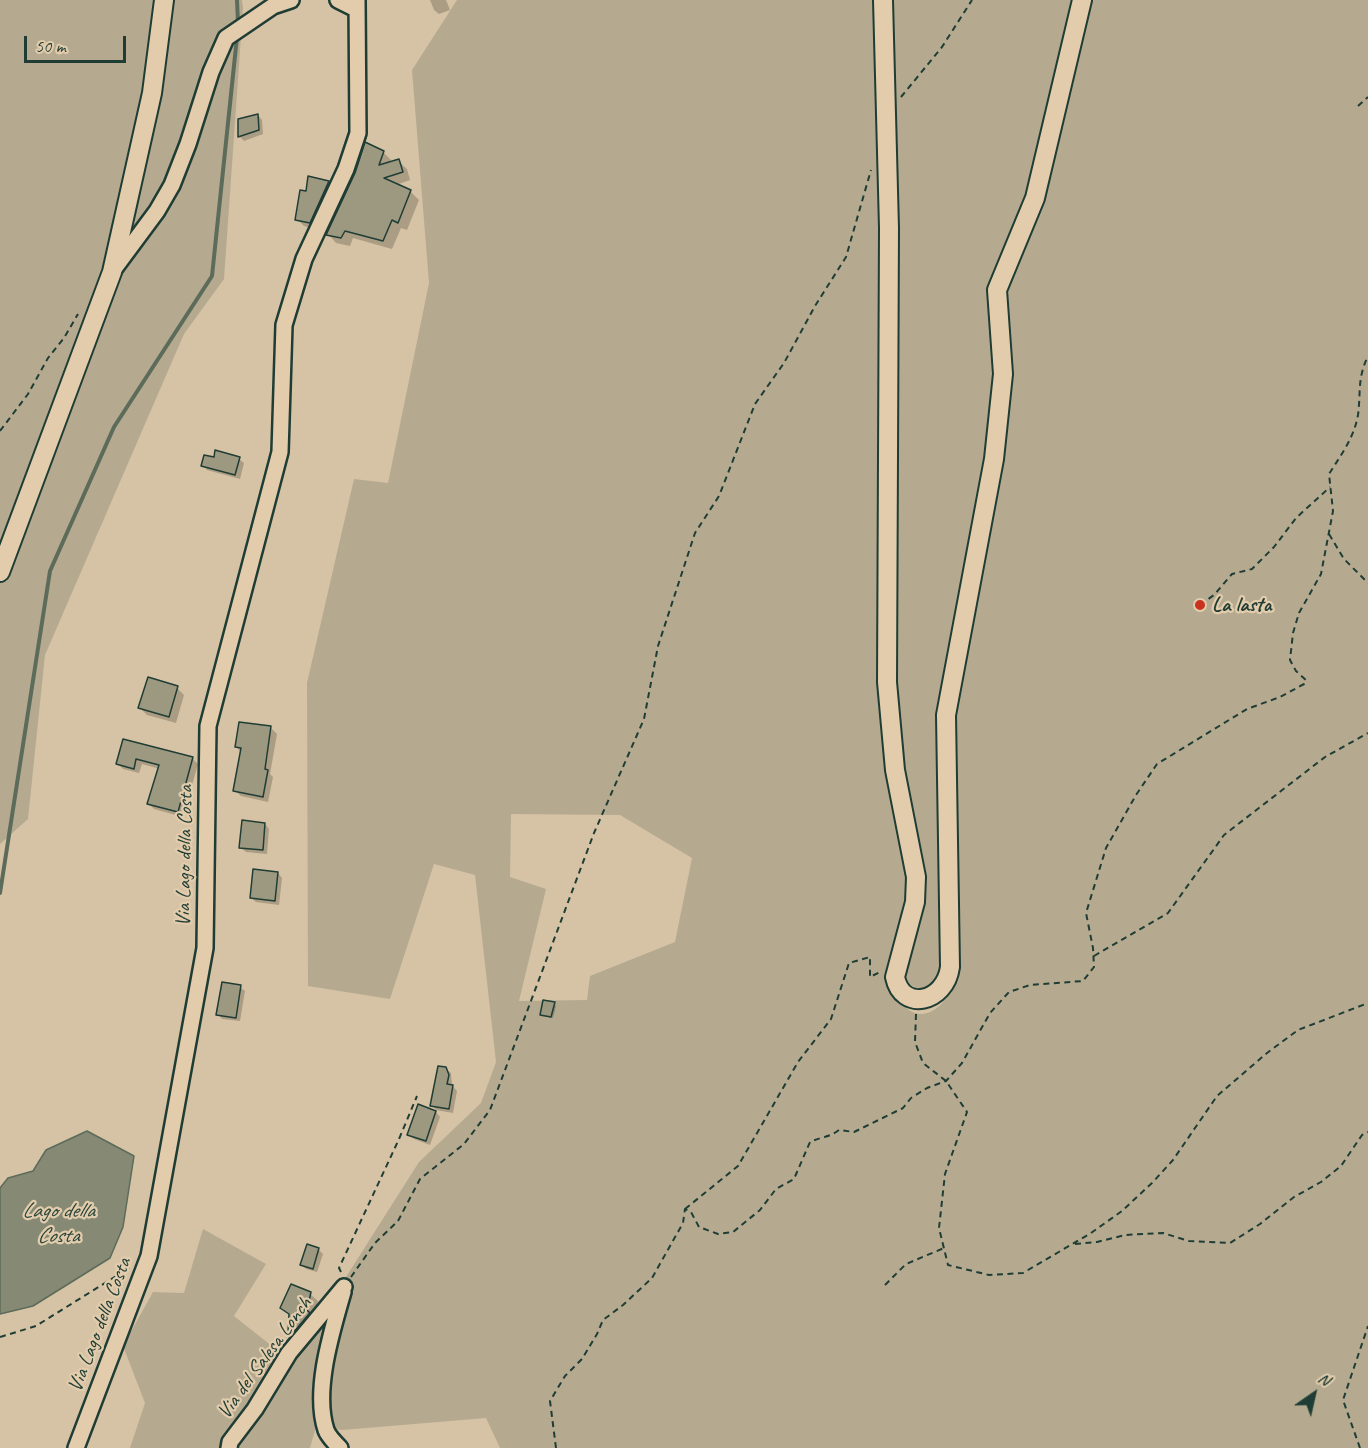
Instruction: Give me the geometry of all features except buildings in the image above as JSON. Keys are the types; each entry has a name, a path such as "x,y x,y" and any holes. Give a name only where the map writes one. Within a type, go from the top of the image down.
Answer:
{"main road":[{"path":"0,572 112,272 152,93 164,0"},
{"path":"883,0 889,228 890,463 887,682 895,770 916,877 915,903 895,977 897,987 904,994 917,999 928,998 940,991 948,978 950,967 946,715 994,459 1003,374 997,290 1035,198 1082,0"}],"street":[{"path":"112,272 157,211 172,184 188,144 211,72 229,36 273,6 291,0"},
{"path":"338,0 356,4"},
{"name":"Via Lago della Costa","path":"76,1448 149,1256 205,948 208,726 280,452 284,325 304,259 346,169 358,133 356,4"},
{"name":"Via del Salesa Lonch","path":"229,1448 230,1442 255,1409 289,1353 344,1287"},
{"name":"Via del Salesa Lonch","path":"340,1448 326,1431 321,1391 329,1343 344,1287"}],"path":[{"path":"914,81 942,47 972,0"},
{"path":"1358,106 1368,97"},
{"path":"344,1287 375,1244 398,1221 420,1179 464,1144 490,1110 594,833 644,719 658,646 695,533 719,496 755,404 783,363 846,257 873,163"},
{"path":"0,431 28,394 48,358 64,338 82,308"},
{"path":"685,1209 691,1212 699,1227 718,1234 733,1232 760,1210 776,1189 794,1179 810,1142 821,1137 833,1136 839,1130 854,1132 903,1108 911,1098 927,1088 946,1081 962,1063 990,1013 1009,993 1030,985 1083,981 1094,967 1086,913 1106,848 1136,795 1157,764 1247,709 1280,697 1304,684 1306,680 1296,671 1290,660 1293,633 1299,613 1321,574 1333,511 1329,474 1349,444 1358,417 1361,372 1368,356"},
{"path":"1200,605 1214,595 1232,574 1252,569 1274,548 1296,518 1330,487"},
{"path":"1329,534 1344,559 1368,583"},
{"path":"1094,956 1168,913 1224,835 1325,757 1368,733"},
{"path":"556,1448 550,1401 565,1376 582,1359 603,1320 652,1278 683,1223 685,1209 738,1166 798,1062 831,1019 849,963 870,957 870,977 883,971 884,979"},
{"path":"917,999 915,1042 923,1063 946,1081 967,1112 945,1174 939,1228 948,1265 989,1275 1023,1273 1072,1244 1122,1210 1173,1160 1217,1096 1267,1053 1298,1030 1368,1003"},
{"path":"344,1287 339,1268 417,1096"},
{"path":"1072,1244 1097,1242 1125,1235 1162,1233 1189,1241 1230,1243 1341,1166 1362,1135 1368,1132"},
{"path":"885,1285 906,1264 944,1248"},
{"path":"0,1337 36,1326 149,1256"},
{"path":"1360,1448 1343,1400 1368,1326"}],"shaded area":[{"path":"0,0 242,0 243,8 224,279 184,334 45,655 28,819 0,844"},
{"path":"457,0 875,0 883,228 881,683 910,877 908,902 892,990 908,1009 924,1014 939,1007 945,1000 954,983 958,967 954,715 1005,291 1090,0 1368,0 1368,1448 500,1448 486,1418 342,1430 316,1427 310,1448 130,1448 145,1403 123,1346 153,1292 184,1293 203,1229 266,1264 234,1316 292,1362 419,1162 481,1103 496,1062 475,875 434,864 390,999 308,986 307,683 354,479 388,483 429,283 412,70","holes":["511,814 620,815 692,858 675,942 590,976 587,1000 519,1001 546,889 510,877"]},
{"path":"891,0 1073,0 1027,196 988,289 994,373 985,458 938,714 942,966 936,982 923,991 906,983 903,968 915,933 895,682 896,228"}],"water":[{"name":"Lago della Costa","path":"87,1131 134,1156 123,1227 110,1258 33,1306 0,1314 0,1188 8,1178 33,1171 46,1150"}],"waterway":[{"path":"237,0 238,23"},
{"path":"0,893 50,571 114,427 212,276 237,37"}],"place":[{"name":"La lasta","path":"1200,605"}]}
